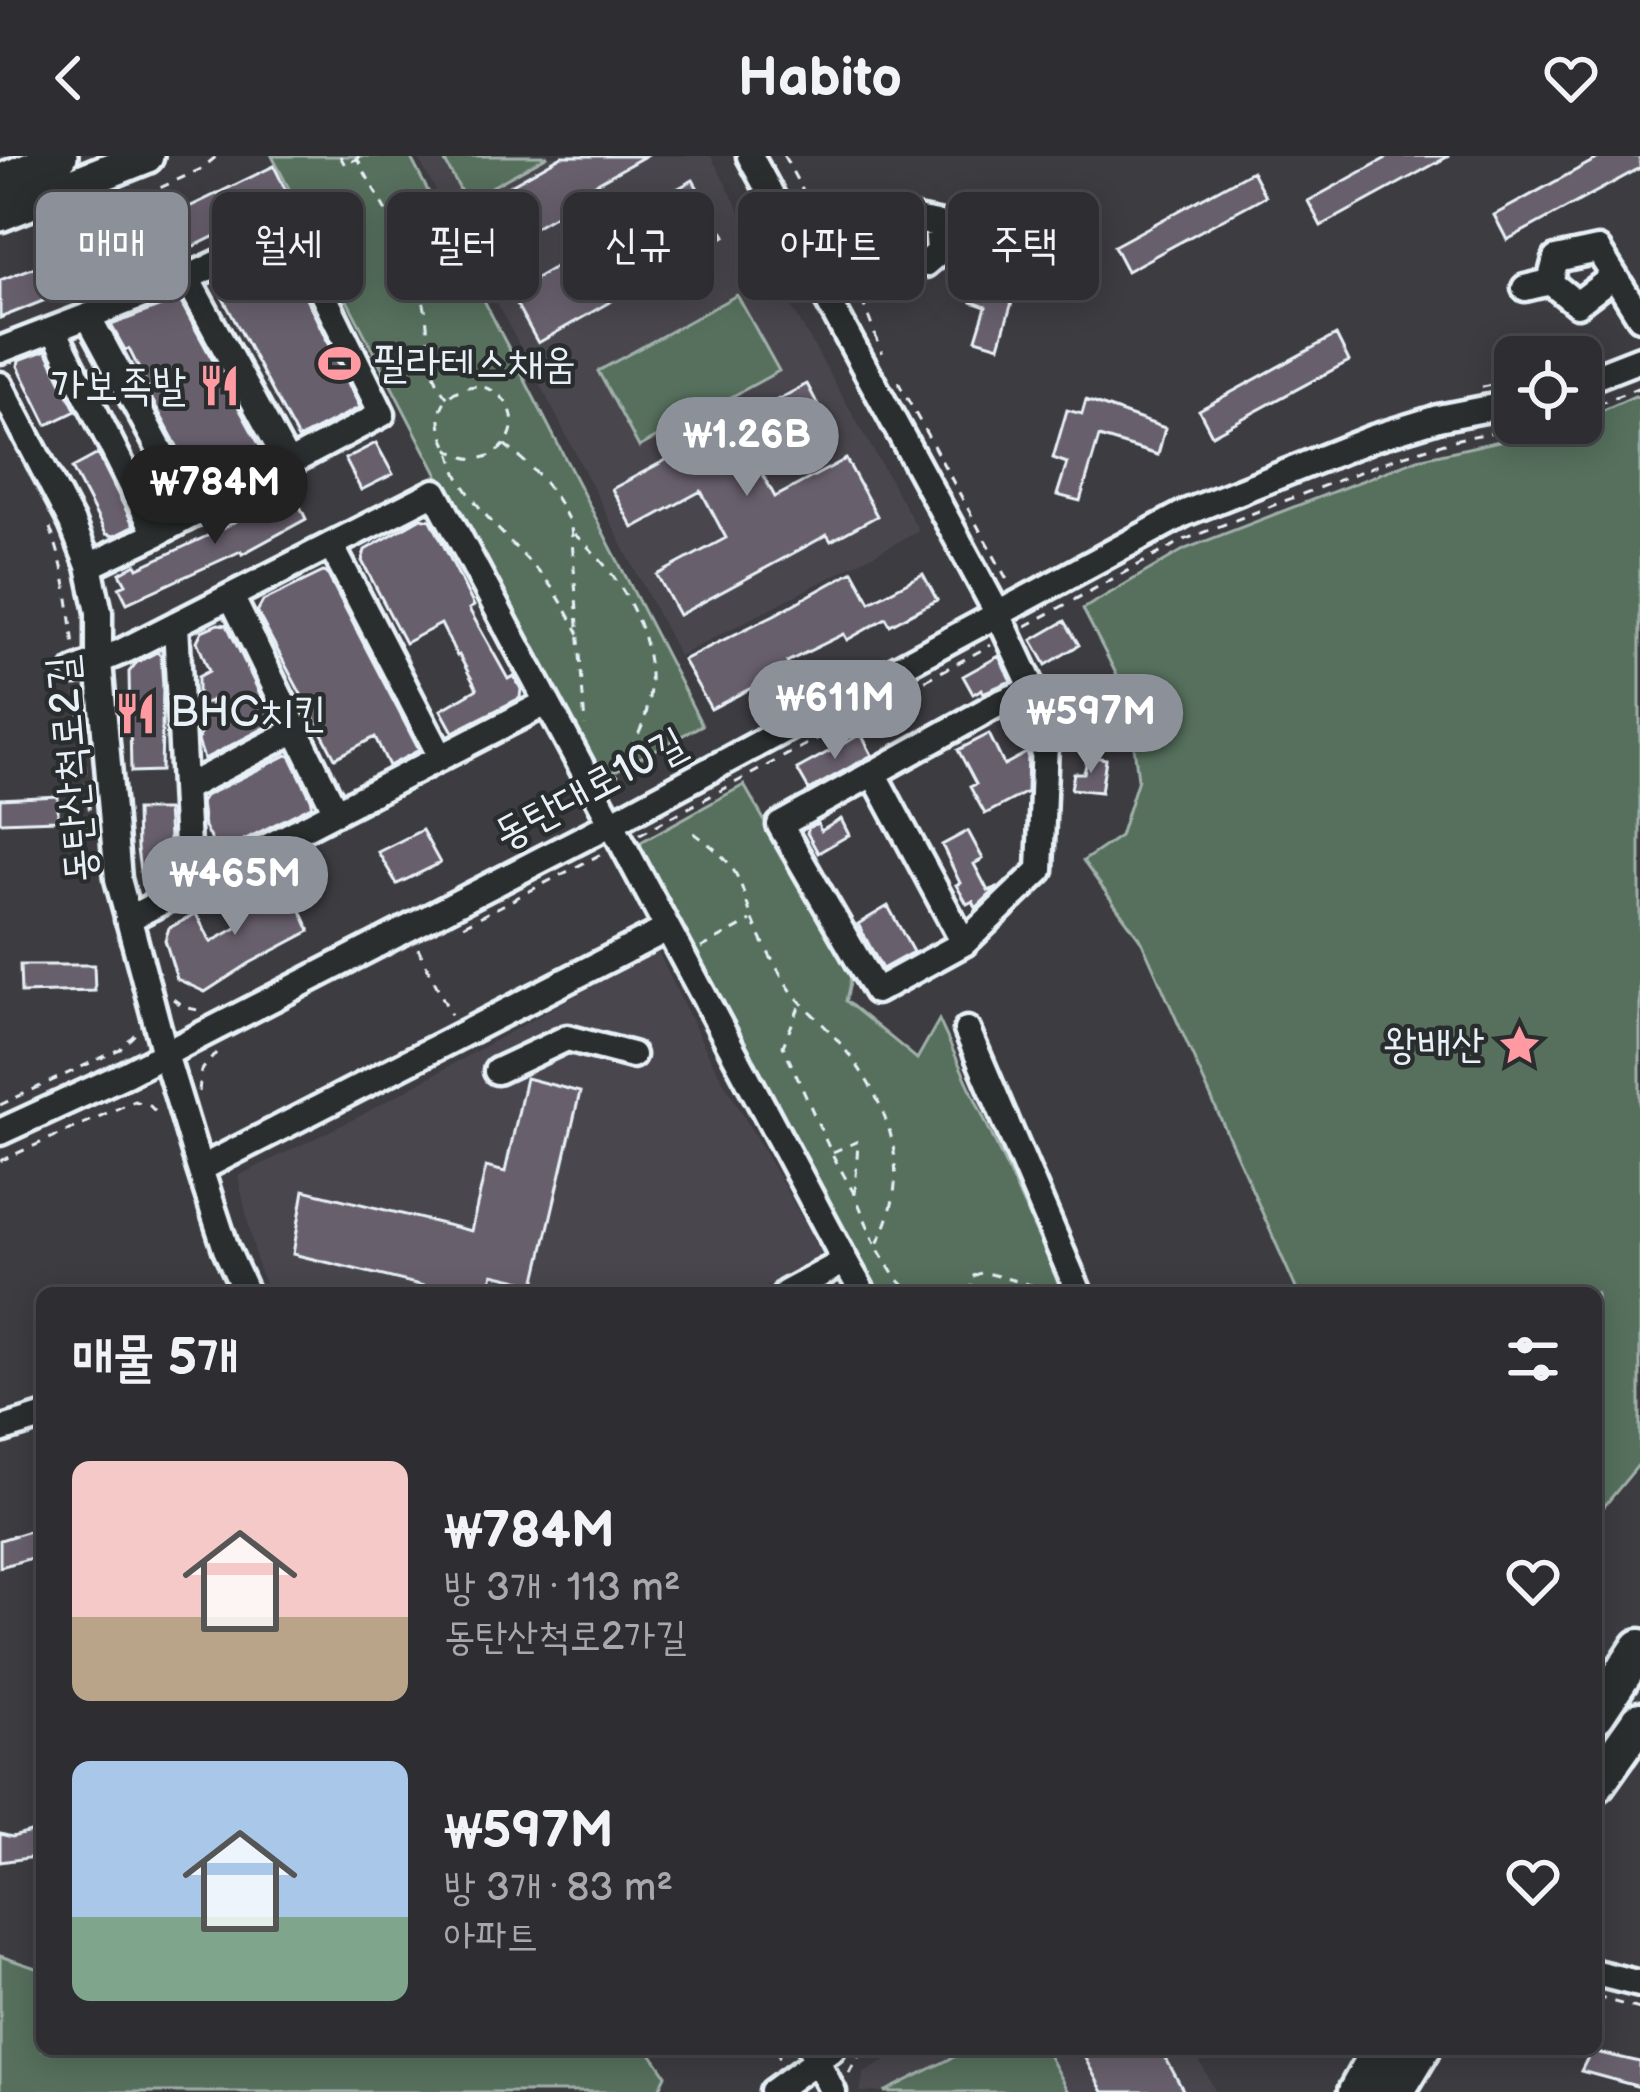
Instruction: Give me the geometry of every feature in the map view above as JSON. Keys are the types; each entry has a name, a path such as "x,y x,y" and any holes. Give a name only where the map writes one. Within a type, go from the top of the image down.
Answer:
{"highway":[{"path":"1602,1705 1640,1648"},
{"path":"1602,1775 1640,1721"},
{"path":"1357,2092 1379,2055"},
{"path":"1395,2092 1417,2055"}],"main road":[{"path":"0,182 60,156"},
{"path":"0,214 146,156"}],"street":[{"path":"750,156 770,192"},
{"path":"89,566 156,534 194,513 288,464 382,414 291,230 188,278 288,464"},
{"path":"1614,276 1577,304 1538,285 1556,259 1598,250 1640,317"},
{"path":"0,350 130,300"},
{"path":"828,300 1003,625 1033,689 1046,717 1040,869 964,943 876,991 780,825 1033,689"},
{"path":"88,316 194,513"},
{"path":"53,330 156,534"},
{"path":"1602,374 1640,359"},
{"name":"동탄산척로2길","path":"0,385 72,523 89,566 99,612 87,667 118,879 200,1169 243,1287"},
{"name":"동탄대로10길","path":"0,1132 165,1054 608,803 1003,625 1185,513 1373,438 1494,407"},
{"path":"87,667 435,493 546,703 608,803 668,929 860,1287"},
{"path":"331,545 441,757"},
{"path":"231,596 336,812"},
{"path":"176,624 189,888"},
{"path":"128,920 546,703"},
{"path":"185,788 296,730"},
{"path":"873,773 964,943"},
{"path":"200,1169 668,929"},
{"path":"967,1030 1076,1287"},
{"path":"496,1071 567,1038 632,1055"},
{"path":"797,1287 845,1262"},
{"path":"0,1430 36,1419"},
{"path":"1602,1974 1640,1984"},
{"path":"774,2080 814,2055"},
{"path":"821,2055 841,2086"}],"path":[{"path":"152,192 201,170 217,156"},
{"path":"340,156 344,165 358,157 418,280 433,370 448,398"},
{"path":"784,156 803,192"},
{"path":"862,300 880,351"},
{"path":"891,370 1009,584"},
{"path":"448,448 478,460 505,445 512,424 499,394 478,386 448,398 439,429 461,482 547,580 579,634"},
{"path":"1602,403 1640,387"},
{"path":"641,833 1003,625 1184,540 1397,457 1494,432"},
{"path":"505,445 536,469 572,525 587,732"},
{"path":"46,518 87,667"},
{"path":"573,533 609,570 639,619 651,673 643,725 608,803"},
{"path":"694,832 735,872 752,920 786,983 830,1031 884,1107 896,1162 895,1198 875,1246"},
{"path":"460,927 604,853"},
{"path":"690,954 752,920"},
{"path":"418,948 460,1035"},
{"path":"801,1003 783,1046 875,1246 905,1287"},
{"path":"0,1105 120,1049"},
{"path":"199,1092 201,1071 218,1051"},
{"path":"0,1161 134,1102 157,1112"},
{"path":"831,1152 858,1141 855,1195"},
{"path":"973,1287 971,1277 983,1272 1038,1287"},
{"path":"1602,1998 1640,2008"},
{"path":"841,2086 859,2055"}],"shaded area":[{"path":"417,156 711,156 738,208 738,300 788,300 919,531 679,656 495,300 539,300 539,192 436,192"},
{"path":"658,952 709,1056 824,1256 765,1287 267,1287 258,1268 238,1176 360,1116"},
{"path":"894,2055 1196,2055 1216,2092 860,2092 864,2072"}],"green space":[{"path":"272,156 410,156 428,192 387,192 387,300 484,300 702,725 600,779 347,300 363,300 363,192 291,192"},
{"path":"442,156 548,156 482,192 461,192"},
{"path":"737,295 779,371 639,447 598,371"},
{"path":"1640,398 1640,1463 1602,1509 1602,1287 1295,1287 1142,942 1083,861 1120,836 1138,779 1128,697 1083,609 1185,549 1418,459 1494,442 1602,444 1602,411"},
{"path":"744,785 852,973 846,1001 917,1059 939,1020 1061,1287 876,1287 640,854 641,842"},
{"path":"0,1956 36,1968 36,2055 652,2055 666,2075 658,2092 0,2092"},
{"path":"958,2055 1048,2055 1068,2092 884,2092"}],"building":[{"path":"562,156 645,156 590,187 593,192 563,192 563,220 559,213 539,224 539,192 499,192"},
{"path":"1390,156 1449,156 1321,226 1308,201"},
{"path":"1602,156 1640,156 1640,168 1507,240 1494,215"},
{"path":"274,166 287,192 220,192"},
{"path":"1252,171 1265,196 1127,271 1114,246"},
{"path":"693,180 700,192 671,192"},
{"path":"212,196 212,237 188,249 188,207"},
{"path":"714,217 725,236 714,242"},
{"path":"563,262 563,300 613,300 538,343 514,300 539,300 539,276"},
{"path":"36,267 36,300 45,300 0,318 0,280"},
{"path":"180,300 266,457 201,491 129,349 125,350 111,325"},
{"path":"224,300 307,300 360,407 298,439"},
{"path":"1013,300 999,346 976,339 986,307 972,302"},
{"path":"1336,335 1349,361 1212,435 1199,410"},
{"path":"46,350 76,411 47,425 18,366 19,360"},
{"path":"807,384 828,424 756,462 775,497 846,459 877,516 831,541 827,535 679,615 657,575 726,538 701,491 633,528 612,489"},
{"path":"1086,400 1165,428 1158,455 1099,437 1080,501 1057,495 1067,463 1053,458 1067,410 1082,414"},
{"path":"376,443 393,474 361,490 345,459"},
{"path":"98,454 134,526 114,536 106,534 72,468"},
{"path":"292,489 306,519 242,554 127,603 119,587 126,584 120,573 220,530"},
{"path":"421,518 431,520 474,606 469,609 508,679 514,676 521,689 520,698 453,732 441,710 477,689 459,655 441,624 405,643 362,561 365,550"},
{"path":"853,571 870,602 923,574 937,600 890,625 886,618 847,640 844,634 787,662 790,668 711,709 683,660"},
{"path":"323,572 419,750 389,766 375,737 335,758 257,612 263,601"},
{"path":"1065,621 1079,645 1046,665 1032,640"},
{"path":"227,625 274,723 204,759 198,741 212,700 198,707 198,677 209,671 197,641 202,631"},
{"path":"157,652 163,687 161,771 131,772 129,672"},
{"path":"999,656 1011,681 973,694 963,676"},
{"path":"861,734 872,755 809,790 797,769"},
{"path":"989,734 1004,765 1028,752 1027,792 985,814 958,750"},
{"path":"287,755 311,806 218,853 204,827 201,802 205,796"},
{"path":"1088,756 1106,759 1101,792 1071,789 1074,773 1084,773"},
{"path":"58,796 58,820 0,822 0,799"},
{"path":"136,810 167,810 172,878 151,888 142,885"},
{"path":"841,819 849,835 818,853 808,828 817,823 821,831"},
{"path":"422,830 440,863 397,884 378,852"},
{"path":"968,831 983,859 974,864 988,891 998,887 976,908 973,901 967,904 956,885 960,883 942,845"},
{"path":"269,876 287,908 297,902 310,931 205,992 177,979 165,940 169,928 196,914 211,942 238,927 226,905"},
{"path":"888,906 913,952 882,969 858,924"},
{"path":"20,965 94,965 95,991 21,993"},
{"path":"526,1078 580,1092 535,1284 493,1274 489,1287 428,1287 293,1254 304,1190 471,1231 486,1167 505,1172"},
{"path":"36,1529 36,1557 0,1567 0,1540"},
{"path":"36,1831 36,1857 0,1862 0,1834 12,1837"},
{"path":"1083,2055 1164,2055 1184,2092 1103,2092"},
{"path":"1589,2055 1640,2062 1640,2087 1581,2071"}],"place":[{"name":"필라테스채움","path":"339,363"},
{"name":"가보족발","path":"220,386"},
{"name":"BHC치킨","path":"136,713"},
{"name":"왕배산","path":"1519,1045"}]}
